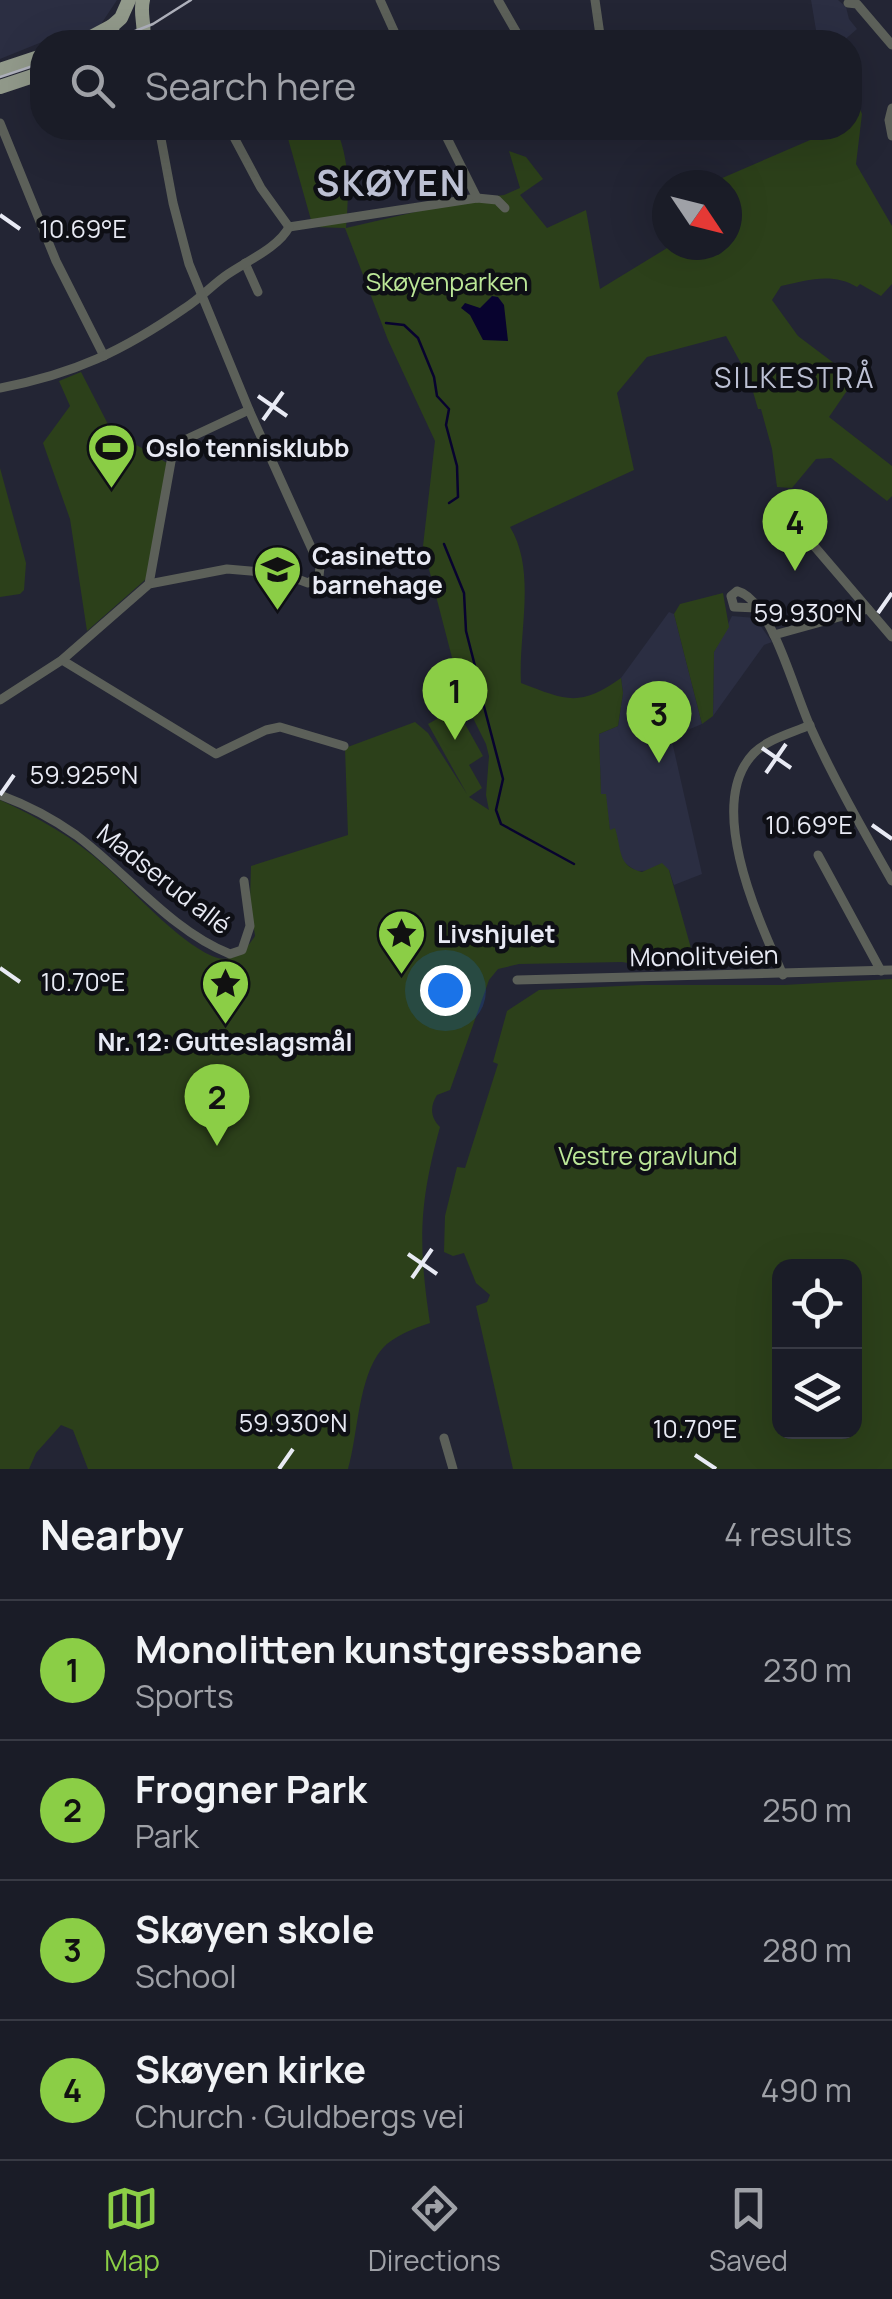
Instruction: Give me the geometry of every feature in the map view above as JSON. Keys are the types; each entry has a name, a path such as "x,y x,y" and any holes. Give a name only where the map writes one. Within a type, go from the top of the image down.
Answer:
{"main road":[{"path":"115,30 129,0"},
{"path":"143,0 144,30"},
{"path":"102,30 132,17 141,23"},
{"path":"0,70 30,60"},
{"path":"0,87 30,77"}],"street":[{"path":"381,0 394,30"},
{"path":"498,0 515,30"},
{"path":"595,0 599,30"},
{"path":"848,3 857,4 892,45"},
{"path":"892,108 892,136"},
{"path":"0,122 56,260 104,356"},
{"path":"0,700 62,660 149,584 227,568 284,574 308,583 316,581 320,567 249,410 179,232 161,140"},
{"path":"236,140 261,188 289,226"},
{"path":"448,140 478,198"},
{"path":"289,226 478,198 497,200 505,208"},
{"path":"0,388 63,374 104,356 202,296 283,237 289,226"},
{"path":"246,263 258,292"},
{"path":"149,584 174,445 249,410"},
{"path":"791,519 892,637"},
{"path":"757,608 774,635 843,795 892,881"},
{"path":"774,635 868,609"},
{"path":"62,660 216,754 280,727 344,746"},
{"path":"783,975 752,903 733,824 736,796 740,774 756,750 810,725"},
{"name":"Madserud allé","path":"0,795 78,836 181,924 230,954 242,950 249,934 244,880"},
{"path":"818,855 887,971"},
{"name":"Monolitveien","path":"517,980 887,971"},
{"path":"444,1438 454,1469"}],"shaded area":[{"path":"0,0 117,0 101,24 90,30 30,30 30,47 0,59"},
{"path":"811,0 838,0 857,29 856,30 816,30"},
{"path":"492,296 504,305 508,341 483,340 470,315 461,308 465,303 480,308"},
{"path":"669,612 674,614 702,724 671,737 702,874 674,885 669,870 636,871 622,861 618,839 610,831 605,794 601,795 599,734 618,726 621,678"},
{"path":"732,616 755,618 772,642 764,645 713,716 714,652"}],"green space":[{"name":"Skøyenparken","path":"288,140 340,140 347,177 346,228 504,195 520,188 509,151 526,157 543,179 520,195 547,228 586,210 600,289 652,257 742,260 741,170 810,140 859,140 856,164 892,226 892,284 881,296 860,284 857,287 829,279 781,286 772,300 798,336 855,379 829,417 892,466 892,496 887,501 831,458 816,459 792,488 777,487 761,409 726,336 647,357 617,393 634,470 510,527 518,544 525,583 521,683 572,698 594,694 621,678 618,726 599,734 601,794 606,794 610,830 615,828 628,866 642,872 662,863 669,870 696,966 659,968 622,962 519,964 498,969 489,980 450,1090 437,1095 432,1107 440,1127 424,1202 422,1246 430,1323 392,1340 374,1361 363,1390 348,1469 88,1469 73,1430 61,1425 36,1453 29,1469 0,1469 0,800 68,837 184,939 212,956 226,959 243,951 255,936 251,866 348,835 345,748 415,722 428,733 467,794 428,724 456,708 483,756 469,765 482,788 469,797 489,810 486,744 462,696 423,546 435,441 388,340 345,228 313,227"},
{"name":"Oslo tennisklubb","path":"81,372 111,430 167,463 146,579 87,631 70,519 43,443 70,406 59,381"},
{"path":"0,468 26,563 24,590 0,597"},
{"path":"723,593 729,627 714,652 713,716 702,724 674,614 680,604"},
{"name":"Vestre gravlund","path":"892,979 892,1469 513,1469 476,1306 487,1302 490,1295 476,1283 464,1253 453,1256 444,1252 445,1216 457,1167 465,1168 498,1064 493,1062 507,1011 539,990 784,985"}],"waterway":[{"path":"386,323 404,325 418,338 434,377 437,396 449,409 446,425 457,466 458,497 449,503"},
{"path":"444,544 464,593 466,631 476,670"},
{"path":"481,695 503,779 496,810 501,824 574,864"}],"tram line":[{"path":"138,30 191,0"},
{"path":"0,77 30,67"}],"place":[{"name":"Oslo tennisklubb","path":"111,490"},
{"name":"Skøyen kirke","path":"795,571"},
{"name":"Casinetto barnehage","path":"277,612"},
{"name":"Monolitten kunstgressbane","path":"455,740"},
{"name":"Skøyen skole","path":"659,763"},
{"name":"Livshjulet","path":"402,976"},
{"name":"Nr. 12: Gutteslagsmål","path":"225,1026"},
{"name":"Frogner Park","path":"217,1146"}],"district":[{"name":"SKØYEN","path":"392,184"},
{"name":"SILKESTRÅ","path":"795,378"}]}
